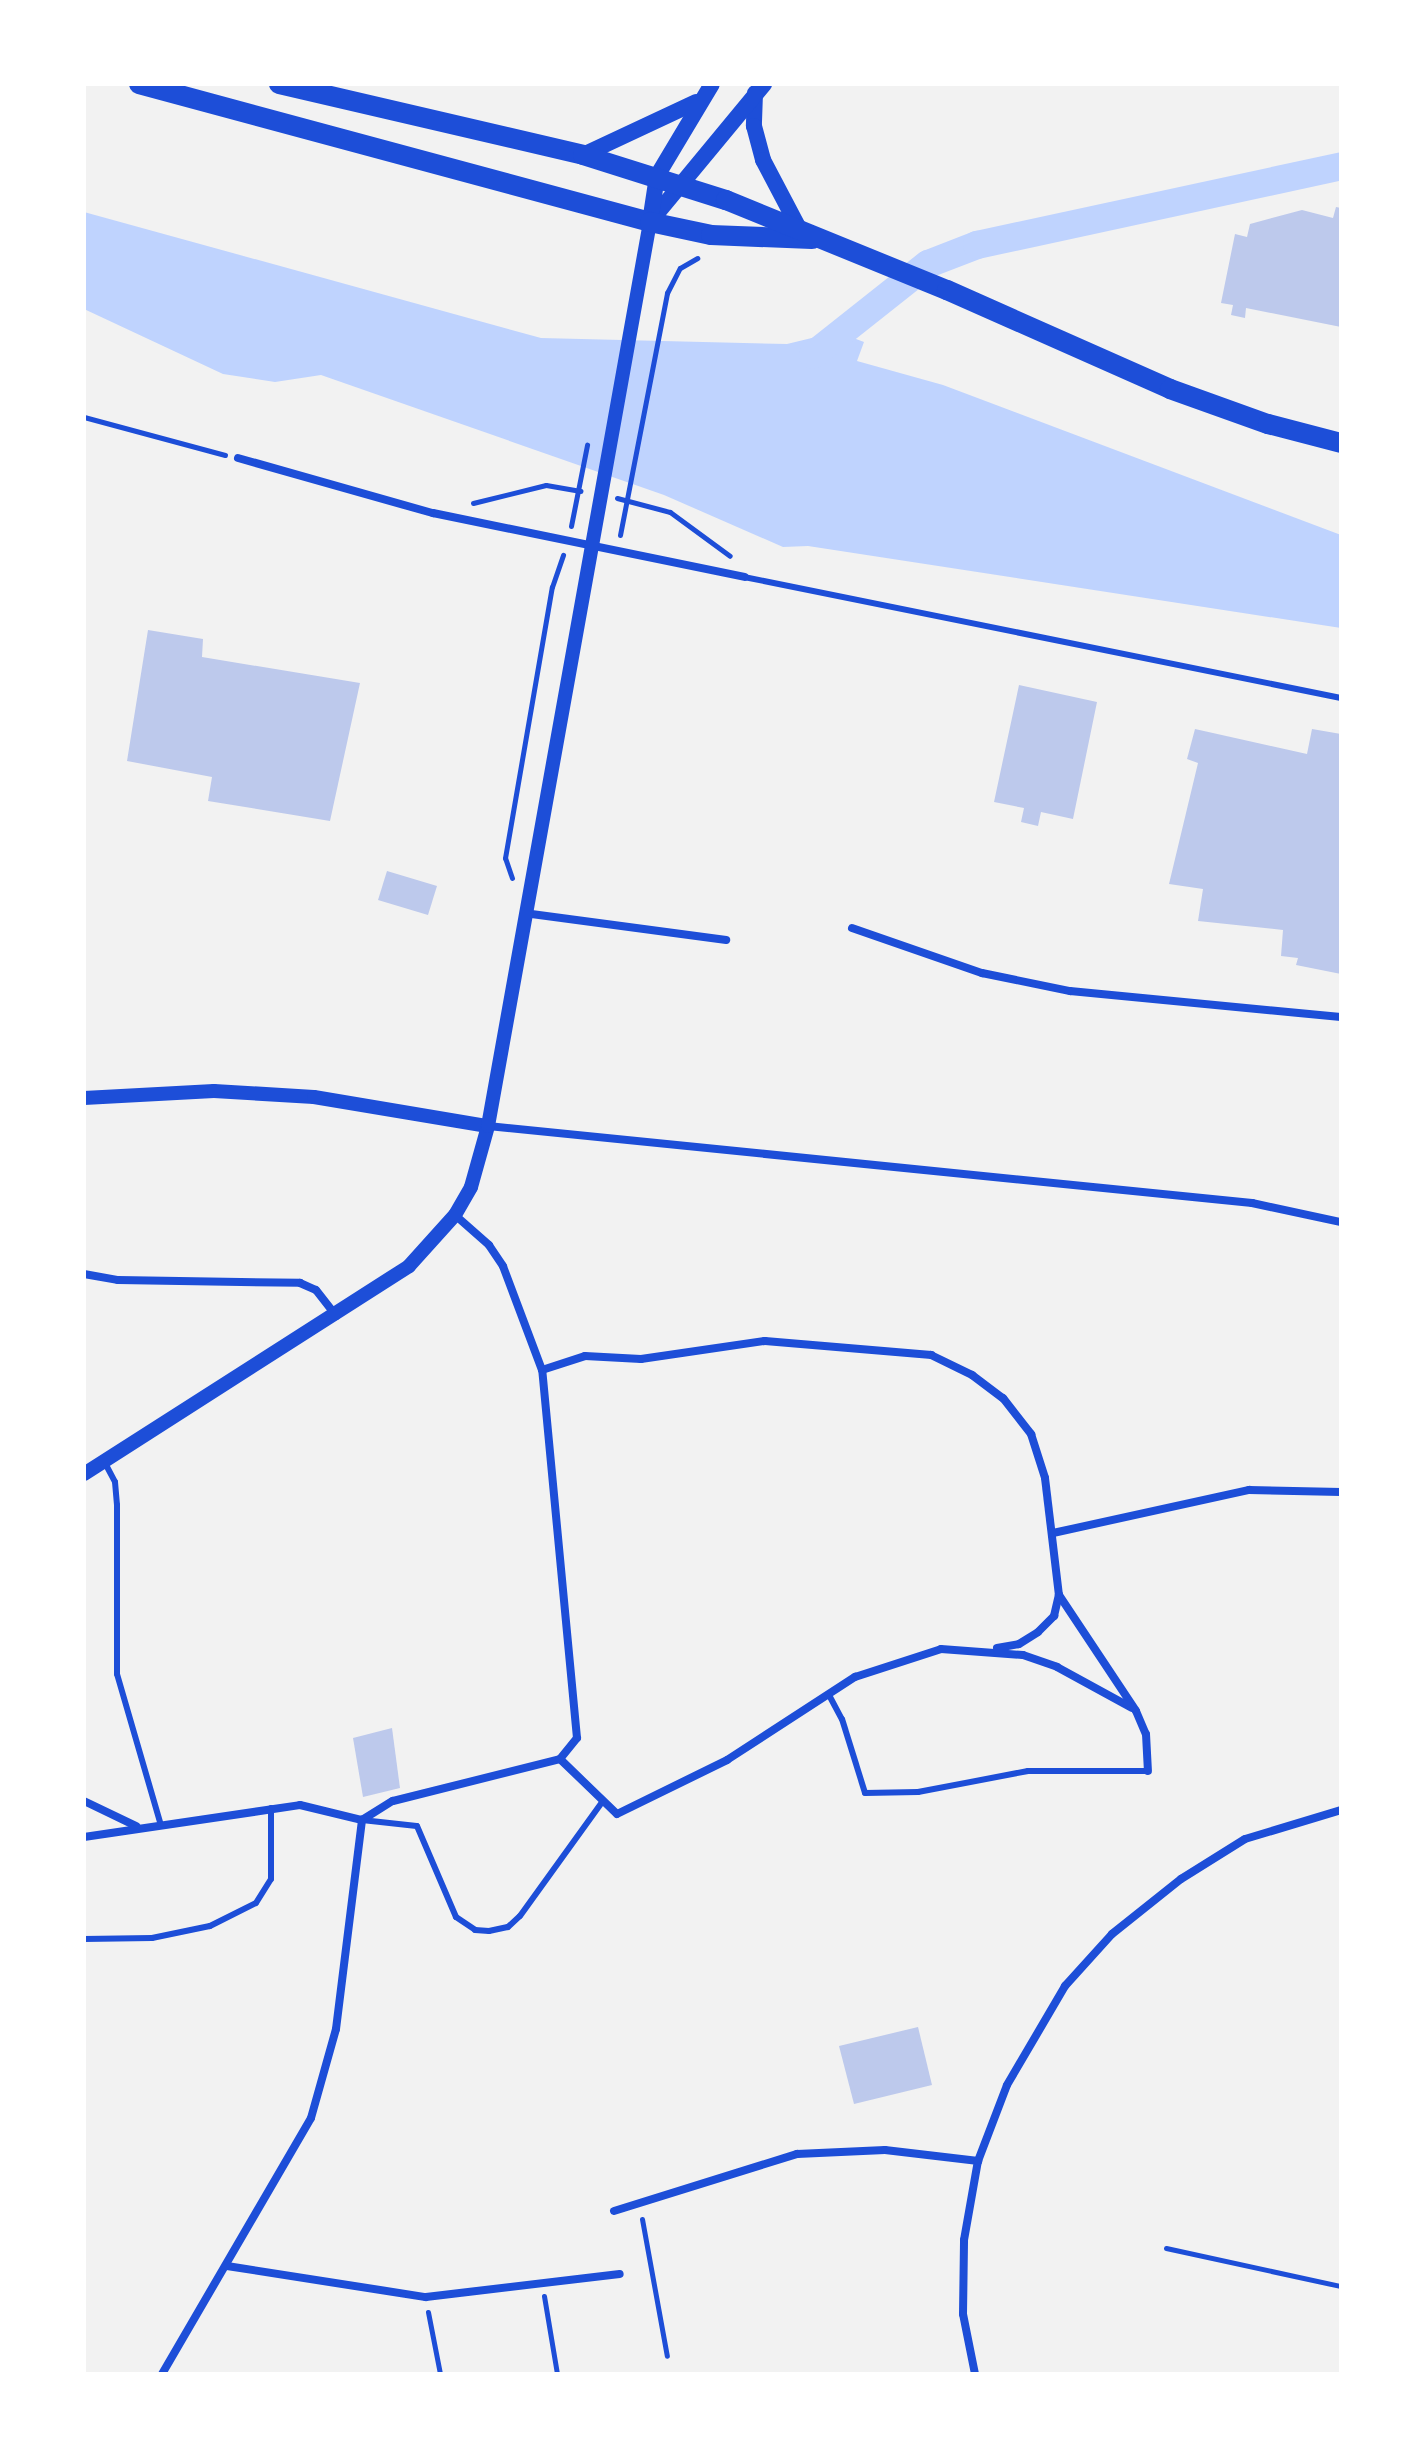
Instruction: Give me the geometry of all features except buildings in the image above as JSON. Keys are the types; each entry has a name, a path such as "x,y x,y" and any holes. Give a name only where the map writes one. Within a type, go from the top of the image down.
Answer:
{"main road":[{"path":"139,84 650,222 711,235 809,235"},
{"path":"279,84 583,155 657,176 881,262 1199,401 1341,443"},
{"path":"650,222 657,176 698,101 712,84"},
{"path":"650,222 684,186 759,88"},
{"path":"759,88 760,152 809,235"},
{"path":"583,155 698,101"}],"street":[{"path":"84,1474 336,1317 409,1266 455,1215 471,1187 488,1126 523,913 593,532 637,316 650,222"},
{"path":"238,458 433,513 590,549 744,577"},
{"path":"523,913 726,940"},
{"path":"852,928 969,969 1070,991 1341,1017"},
{"path":"84,1098 214,1091 314,1097 488,1126 1252,1203 1341,1222"},
{"path":"84,1837 160,1822 300,1805 362,1820 393,1801 560,1759 577,1738 575,1684 542,1370 503,1266 489,1245 455,1215"},
{"path":"84,1274 118,1280 300,1283 319,1294 336,1317"},
{"path":"542,1370 585,1356 654,1358 765,1341 931,1355 972,1375 1003,1398 1031,1434 1045,1478 1059,1595 1054,1616 1038,1632 1019,1644 988,1650 941,1649 885,1663 727,1760 617,1814 560,1759"},
{"path":"1053,1533 1249,1490 1341,1492"},
{"path":"1059,1595 1136,1711 1146,1734 1148,1771"},
{"path":"988,1650 1057,1667 1136,1711"},
{"path":"84,1801 136,1826"},
{"path":"975,2374 963,2314 964,2240 978,2161 1007,2085 1065,1986 1112,1934 1181,1879 1245,1839 1341,1810"},
{"path":"162,2374 311,2118 336,2029 362,1820"},
{"path":"614,2211 797,2154 885,2150 978,2161"},
{"path":"227,2266 426,2297 620,2274"}],"lane":[{"path":"744,577 1341,698"},
{"path":"105,1463 115,1482 117,1505 117,1674 160,1822"},
{"path":"829,1695 842,1719 865,1793 918,1792 1028,1771 1148,1771"},
{"path":"362,1820 417,1826 456,1917 475,1930 489,1931 508,1927 520,1916 603,1801"},
{"path":"84,1939 152,1938 210,1926 256,1903 271,1879 271,1808"}],"path":[{"path":"621,527 667,293 680,268 697,258"},
{"path":"84,417 238,458"},
{"path":"523,913 505,858 552,587 567,543"},
{"path":"639,2203 667,2356"},
{"path":"1166,2248 1341,2286"},
{"path":"543,2285 557,2374"},
{"path":"426,2297 440,2374"}],"water":[{"path":"84,212 541,338 787,344 820,336 827,328 864,342 857,361 943,385 1341,535 1341,628 808,546 783,547 664,495 321,375 275,382 223,374 84,309"}],"waterway":[{"path":"813,355 928,264 977,245 1341,166"}]}
